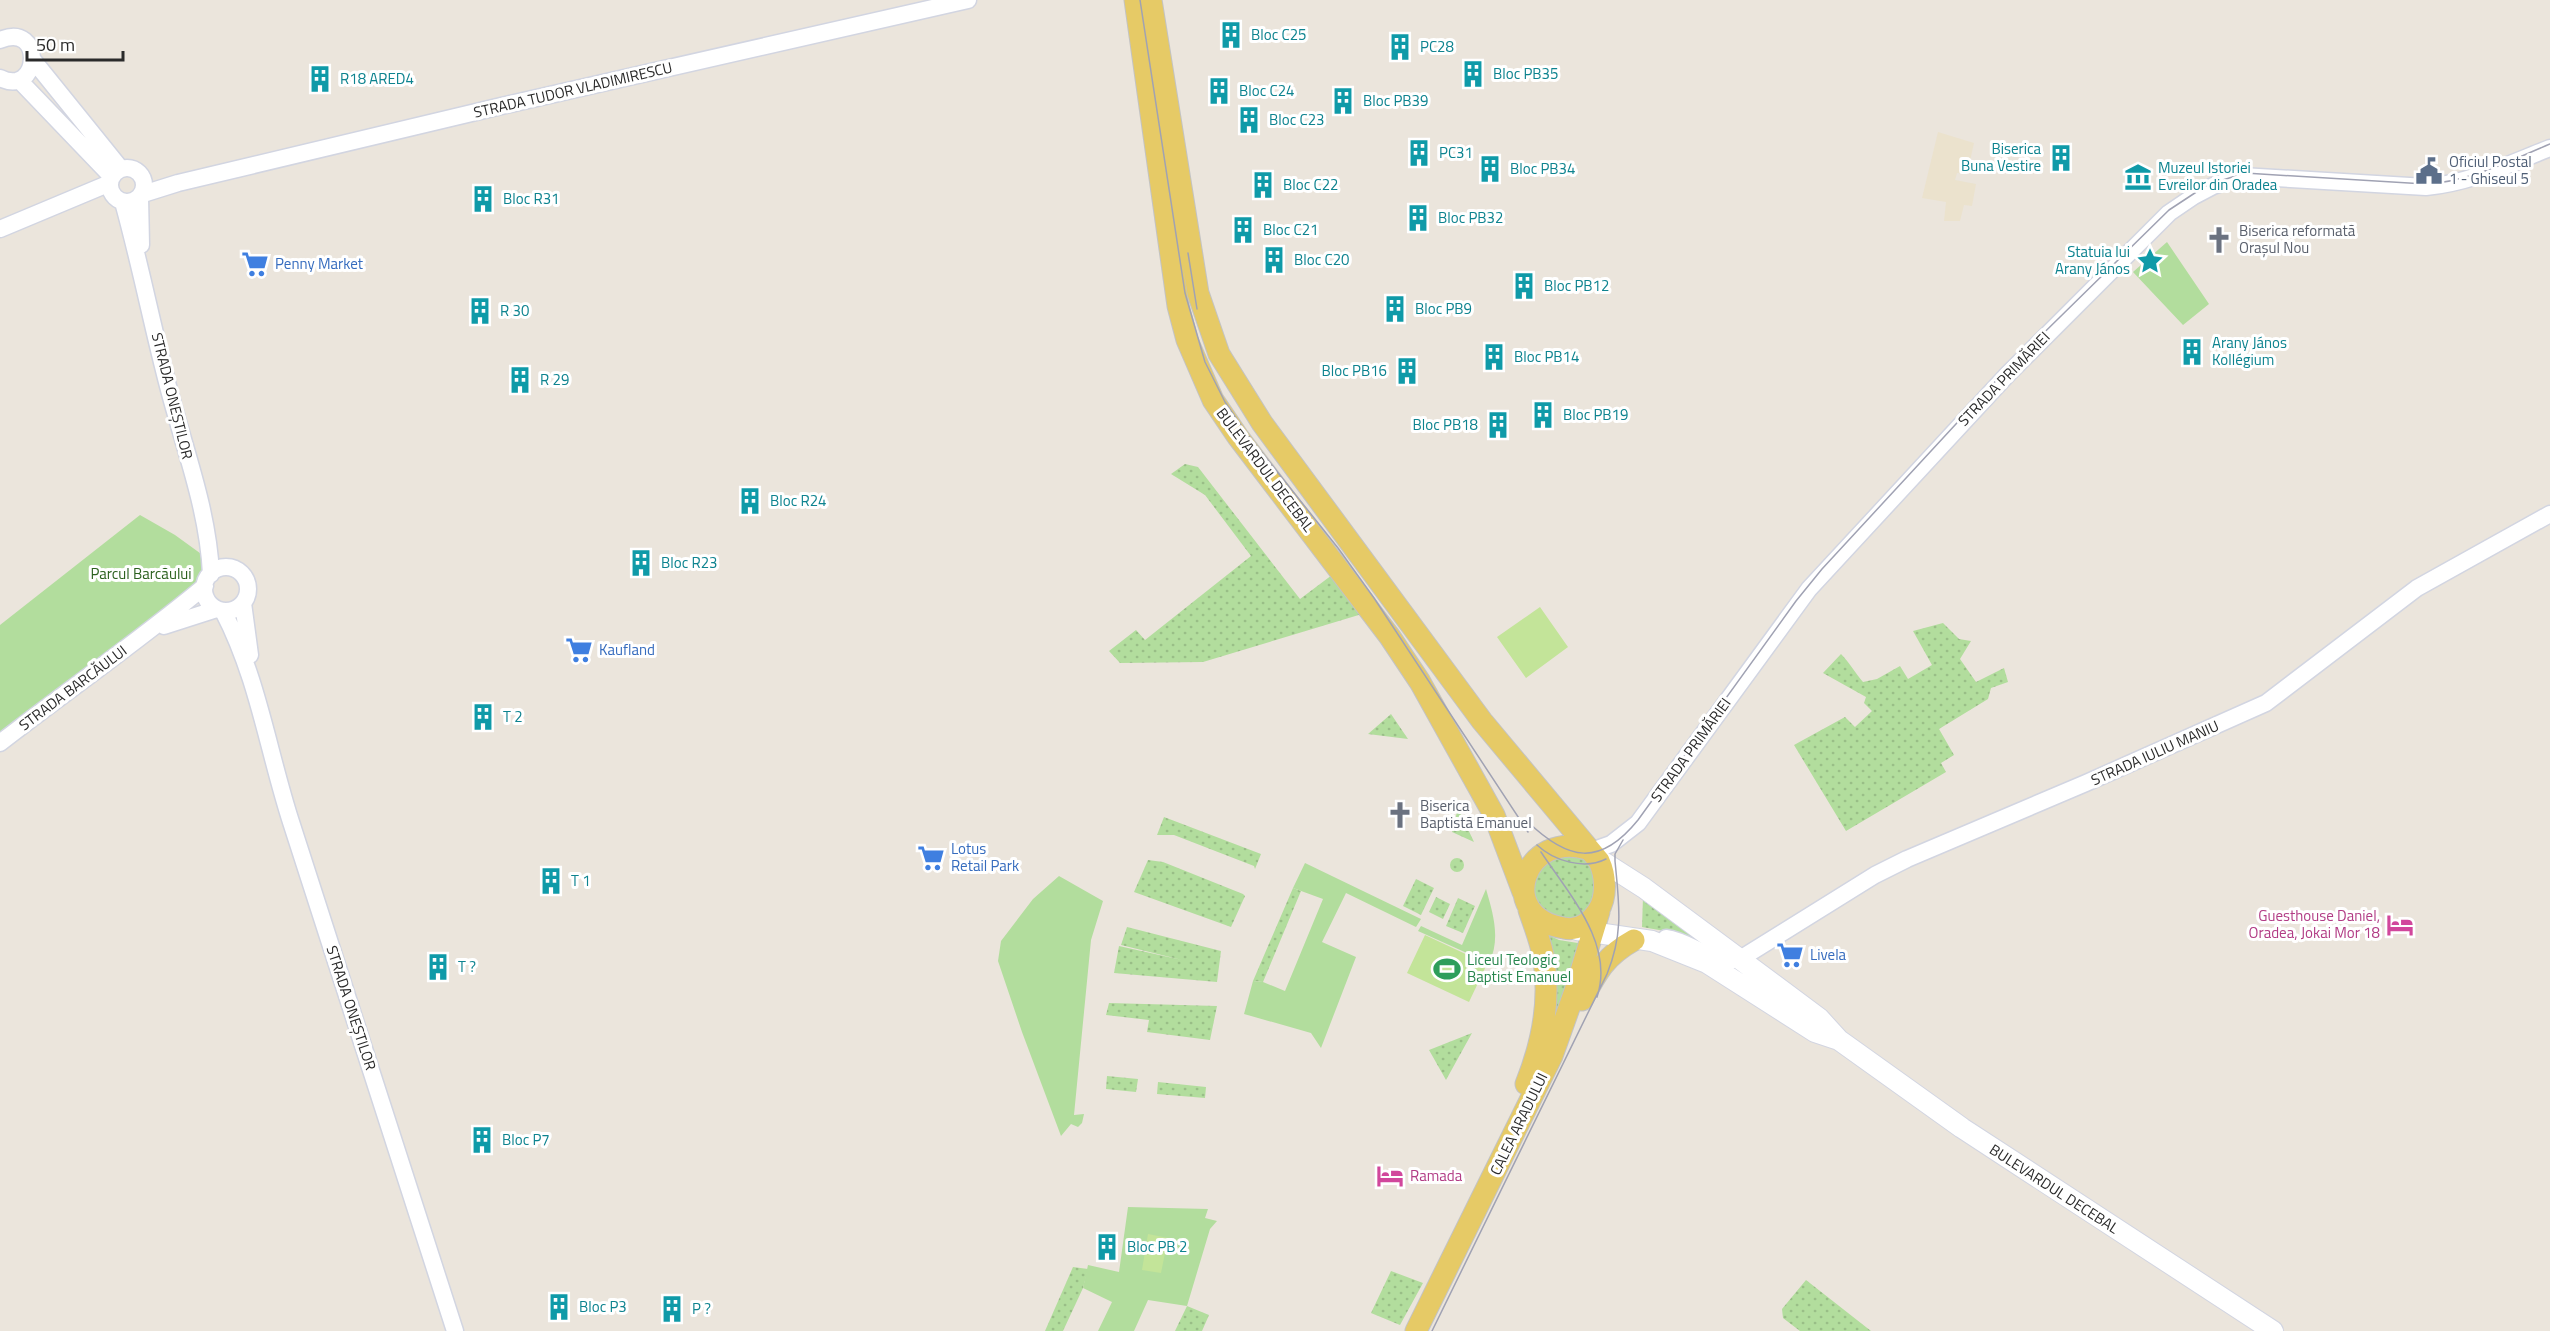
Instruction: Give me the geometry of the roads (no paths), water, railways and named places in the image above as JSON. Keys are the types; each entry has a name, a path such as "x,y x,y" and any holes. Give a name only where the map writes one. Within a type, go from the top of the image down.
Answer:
{"main road":[{"name":"BULEVARDUL DECEBAL","path":"1135,0 1178,306 1187,340 1207,387 1238,437 1390,637 1420,682 1494,815 1525,898"},
{"name":"BULEVARDUL DECEBAL","path":"1150,0 1198,293 1219,354 1262,423 1482,721 1593,853 1820,1018 1839,1040 2008,1158 2273,1331"},
{"path":"1582,931 1546,924 1536,916 1525,898 1528,869 1537,857 1545,852 1570,846 1593,853"},
{"name":"CALEA ARADULUI","path":"1416,1331 1552,1056 1582,931 1600,909 1604,892 1604,877 1593,853"},
{"name":"CALEA ARADULUI","path":"1407,1331 1505,1132 1539,1046 1545,1005 1545,972 1542,951 1525,898"},
{"name":"BULEVARDUL DECEBAL","path":"1582,931 1643,940 1707,963 1815,1032 1839,1040"},
{"path":"1552,1056 1601,966 1616,950 1643,940"}],"street":[{"name":"STRADA TUDOR VLADIMIRESCU","path":"0,229 120,183 132,202 141,195 178,183 508,104 968,0"},
{"name":"STRADA ONEȘTILOR","path":"5,36 20,39 30,47 33,60 120,183 168,386 205,518 231,568"},
{"path":"0,78 19,80 29,72 33,60"},
{"name":"STRADA ONEȘTILOR","path":"19,80 120,183 145,182 141,195 142,273"},
{"name":"STRADA PRIMĂRIEI","path":"1593,853 1611,844 1638,823 1812,585 2007,375 2136,245 2182,203 2213,186 2242,176 2426,187 2450,185 2469,180 2550,148"},
{"path":"120,183 178,183"},
{"name":"STRADA IULIU MANIU","path":"1740,959 1875,875 1907,859 2266,703 2417,588 2550,514"},
{"name":"STRADA ONEȘTILOR","path":"205,518 208,580"},
{"path":"220,568 231,568 238,570 247,582 247,597 237,608 220,610 207,599 208,580 220,568"},
{"name":"STRADA BARCĂULUI","path":"0,743 96,669 147,634 208,580"},
{"name":"STRADA ONEȘTILOR","path":"243,603 254,682 287,812 455,1331"},
{"name":"STRADA ONEȘTILOR","path":"220,610 235,634 254,682"},
{"name":"STRADA BARCĂULUI","path":"147,634 176,621 220,610"},
{"name":"BULEVARDUL DECEBAL","path":"1643,940 1669,938 1720,959 1728,961 1740,959"}],"tram line":[{"path":"1140,0 1185,293 1205,362 1225,402 1247,434 1338,548 1374,598 1528,832"},
{"path":"1527,821 1556,844 1570,851 1597,852 1610,846 1624,835 1638,820 1796,601 1822,569 2004,372 2169,210 2207,185 2245,173 2425,184 2473,175 2550,144"},
{"path":"1188,253 1197,309"},
{"path":"1432,1331 1607,974 1616,945 1619,918 1615,854 1623,840"},
{"path":"1537,845 1552,855 1579,864 1606,859"},
{"path":"1541,852 1586,920 1594,939 1600,958 1601,977 1597,997"}],"place":[{"name":"Bloc C25","path":"1231,35"},
{"name":"PC28","path":"1400,47"},
{"name":"Bloc PB35","path":"1473,74"},
{"name":"R18 ARED4","path":"320,79"},
{"name":"Bloc C24","path":"1219,91"},
{"name":"Bloc PB39","path":"1343,101"},
{"name":"Bloc C23","path":"1249,120"},
{"name":"PC31","path":"1419,153"},
{"name":"Biserica Buna Vestire","path":"2061,158"},
{"name":"Bloc PB34","path":"1490,169"},
{"name":"Oficiul Postal 1 - Ghiseul 5","path":"2429,171"},
{"name":"Muzeul Istoriei Evreilor din Oradea","path":"2138,177"},
{"name":"Bloc C22","path":"1263,185"},
{"name":"Bloc R31","path":"483,199"},
{"name":"Bloc PB32","path":"1418,218"},
{"name":"Bloc C21","path":"1243,230"},
{"name":"Biserica reformată Orașul Nou","path":"2219,240"},
{"name":"Bloc C20","path":"1274,260"},
{"name":"Statuia lui Arany János","path":"2150,261"},
{"name":"Penny Market","path":"255,264"},
{"name":"Bloc PB12","path":"1524,286"},
{"name":"Bloc PB9","path":"1395,309"},
{"name":"R 30","path":"480,311"},
{"name":"Arany János Kollégium","path":"2192,352"},
{"name":"Bloc PB14","path":"1494,357"},
{"name":"Bloc PB16","path":"1407,371"},
{"name":"R 29","path":"520,380"},
{"name":"Bloc PB19","path":"1543,415"},
{"name":"Bloc PB18","path":"1498,425"},
{"name":"Bloc R24","path":"750,501"},
{"name":"Bloc R23","path":"641,563"},
{"name":"Kaufland","path":"579,650"},
{"name":"T 2","path":"483,717"},
{"name":"Biserica Baptistă Emanuel","path":"1400,815"},
{"name":"Lotus Retail Park","path":"931,858"},
{"name":"T 1","path":"551,881"},
{"name":"Guesthouse Daniel, Oradea, Jokai Mor 18","path":"2400,925"},
{"name":"Livela","path":"1790,955"},
{"name":"T ?","path":"438,967"},
{"name":"Liceul Teologic Baptist Emanuel","path":"1447,969"},
{"name":"Bloc P7","path":"482,1140"},
{"name":"Ramada","path":"1390,1176"},
{"name":"Bloc PB 2","path":"1107,1247"},
{"name":"Bloc P3","path":"559,1307"},
{"name":"P ?","path":"672,1309"}],"park label":[{"name":"Parcul Barcăului","path":"141,574"}]}
